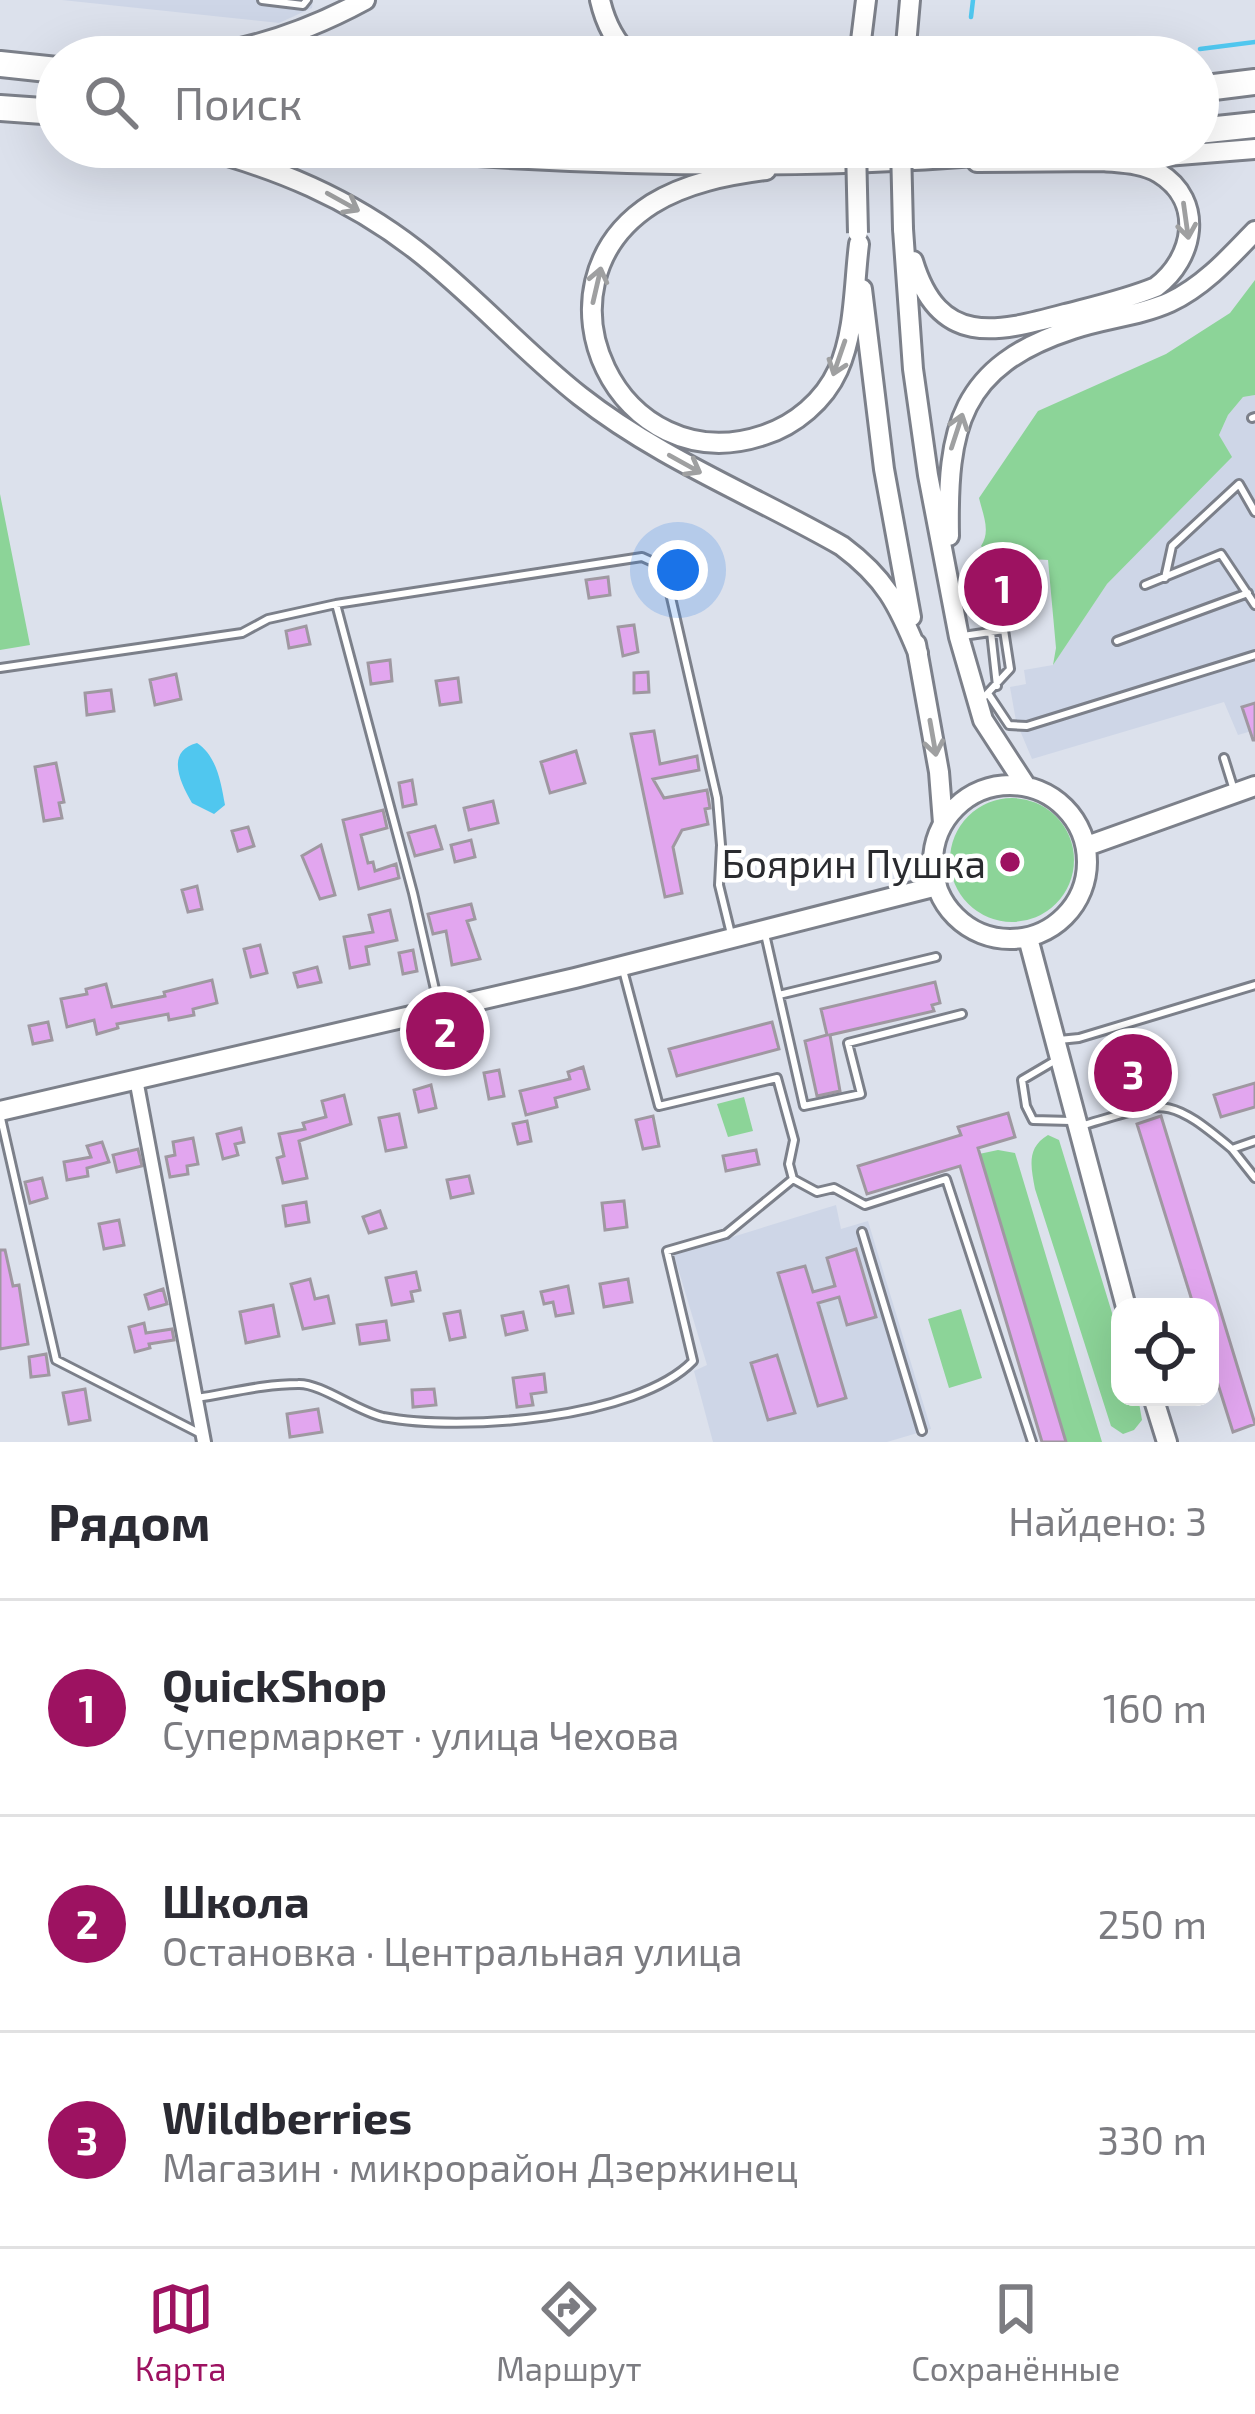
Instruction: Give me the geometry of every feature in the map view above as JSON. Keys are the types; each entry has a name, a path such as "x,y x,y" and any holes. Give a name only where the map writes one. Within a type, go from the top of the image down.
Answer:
{"highway":[{"path":"0,62 36,67"},
{"path":"1219,87 1255,81"},
{"path":"0,108 36,111"},
{"path":"1219,129 1255,125"}],"main road":[{"path":"288,36 365,0"},
{"path":"600,0 615,36"},
{"path":"861,36 862,0"},
{"path":"907,36 910,0"},
{"path":"0,62 36,59"},
{"path":"1219,152 1255,149"},
{"path":"272,168 314,185 419,252 580,397 650,444 842,546 869,566 887,587 918,653"},
{"path":"781,168 718,178 651,205 609,249 597,275 591,312 595,345 608,378 628,404 656,427 687,439 741,442 785,427 823,394 838,370 849,327 873,168"},
{"path":"881,168 930,302 966,327 989,331 1131,297 1156,287 1180,264 1188,248 1189,213 1172,183 1148,168"},
{"path":"903,229 913,369 959,637 995,741 1026,785"},
{"path":"950,589 951,447 960,418 979,388 998,366 1029,347 1072,329 1172,301 1221,266 1255,231"},
{"path":"859,238 874,400 940,772 943,823 933,865 937,886 947,907 963,923 1005,939 1028,938 1055,926 1076,904 1087,876 1087,846 1075,818 1054,797 1026,785 1002,784 958,804 943,823"},
{"path":"1087,846 1245,790"},
{"path":"0,1112 622,966 937,886"},
{"path":"1028,938 1123,1298"},
{"path":"1155,1406 1161,1440"}],"street":[{"path":"136,1079 204,1438"}],"lane":[{"path":"262,0 302,5 308,0"},
{"path":"1165,578 1172,546 1239,484 1255,512"},
{"path":"1145,585 1221,554 1255,604"},
{"path":"0,668 242,633 268,619 336,604 642,557 664,567 717,798 719,885 732,939"},
{"path":"1117,641 1248,593"},
{"path":"336,604 439,1008"},
{"path":"959,637 1004,630 1010,669 982,696 1009,725 1027,726 1255,655"},
{"path":"991,632 997,686"},
{"path":"1224,758 1245,790"},
{"path":"764,931 804,1106 861,1094 848,1042 962,1014"},
{"path":"779,994 936,957"},
{"path":"622,966 658,1106 777,1078 794,1140 789,1164 794,1179 817,1192 834,1188 865,1205 946,1179 1032,1442"},
{"path":"1255,985 1079,1038 1057,1049 1022,1081 1033,1120 1074,1124 1158,1104 1190,1114 1232,1149 1255,1178"},
{"path":"0,1112 56,1360 204,1438"},
{"path":"1232,1149 1255,1141"},
{"path":"197,1398 303,1383 384,1417 492,1423 569,1415 675,1380 693,1361 667,1252 725,1234 794,1179"},
{"path":"862,1232 922,1431"}],"shaded area":[{"path":"62,0 313,0 312,8 279,23"},
{"path":"1255,395 1255,730 1238,735 1224,702 1032,759 1016,721 1010,687 1026,684 1024,670 1053,665 1107,584 1231,457 1219,435 1243,397"},
{"path":"836,1205 841,1229 868,1221 931,1429 887,1442 713,1442 694,1371 707,1365 674,1255"}],"green space":[{"path":"1255,280 1255,395 1243,397 1219,435 1232,457 1107,584 1053,665 1056,648 1048,560 990,557 981,546 986,529 979,498 1038,411 1166,354 1230,313"},
{"path":"0,494 30,645 0,650"},
{"path":"1012,798 1036,802 1056,816 1070,836 1074,860 1070,884 1056,904 1036,918 1012,922 988,918 968,904 954,884 950,860 954,836 968,816 988,802"},
{"path":"744,1097 753,1131 728,1137 717,1104"},
{"path":"1048,1135 1059,1140 1111,1310 1111,1406 1140,1406 1142,1420 1123,1434 1111,1426 1035,1189 1033,1152"},
{"path":"1015,1153 1102,1442 1066,1442 979,1154"},
{"path":"961,1309 982,1378 949,1388 928,1319"}],"water":[{"path":"197,743 214,763 222,788 225,805 214,814 192,803 178,768 181,753"}],"building":[{"path":"1019,573 1026,612 993,618 986,579"},
{"path":"608,577 610,595 589,598 586,580"},
{"path":"634,625 638,652 623,656 618,627"},
{"path":"306,626 310,644 289,648 286,631"},
{"path":"390,660 392,681 371,684 368,663"},
{"path":"648,672 649,692 634,693 634,673"},
{"path":"176,674 181,699 155,705 150,680"},
{"path":"458,678 461,702 440,705 436,681"},
{"path":"111,690 114,711 87,715 85,693"},
{"path":"1255,703 1255,740 1253,740 1242,707"},
{"path":"654,731 660,764 697,756 699,770 653,779 664,798 707,790 710,808 705,809 708,824 682,830 673,847 682,893 665,897 631,734"},
{"path":"576,751 585,783 550,793 541,762"},
{"path":"56,763 64,802 59,803 62,818 44,821 35,767"},
{"path":"412,780 416,804 403,807 399,783"},
{"path":"493,801 498,823 469,830 464,808"},
{"path":"383,810 387,828 361,835 368,863 373,862 375,871 396,864 399,878 359,889 343,820"},
{"path":"435,826 442,849 415,856 408,833"},
{"path":"248,827 254,846 238,851 232,831"},
{"path":"471,840 475,857 455,862 451,845"},
{"path":"321,845 335,895 320,899 302,856"},
{"path":"197,886 202,909 188,912 182,890"},
{"path":"471,904 475,919 467,921 480,959 452,965 446,931 433,934 428,914"},
{"path":"390,910 397,940 366,947 369,964 350,968 344,937 373,932 369,915"},
{"path":"260,945 267,973 251,977 244,949"},
{"path":"413,950 417,971 403,974 399,953"},
{"path":"317,967 321,982 298,987 294,973"},
{"path":"212,980 217,1003 193,1009 194,1015 169,1020 168,1014 117,1024 118,1028 97,1034 94,1020 67,1027 61,999 87,994 86,989 106,984 112,1007"},
{"path":"935,982 940,1003 932,1005 934,1011 830,1035 840,1091 817,1096 805,1041 827,1035 821,1009"},
{"path":"48,1022 52,1040 33,1044 29,1026"},
{"path":"772,1022 779,1049 677,1076 669,1049"},
{"path":"1156,1062 1162,1085 1135,1092 1129,1068"},
{"path":"583,1067 589,1089 555,1098 557,1107 526,1115 520,1091 570,1079 568,1072"},
{"path":"499,1070 504,1096 489,1099 484,1073"},
{"path":"1255,1083 1255,1107 1221,1117 1214,1095"},
{"path":"431,1085 436,1108 419,1112 414,1090"},
{"path":"344,1095 351,1124 299,1141 307,1178 283,1183 277,1158 284,1156 279,1134 305,1129 303,1123 326,1117 322,1101"},
{"path":"1008,1113 1015,1137 978,1148 1066,1442 1042,1442 960,1166 867,1194 858,1166 961,1135 958,1127"},
{"path":"399,1114 406,1147 386,1151 379,1118"},
{"path":"653,1116 659,1146 643,1149 636,1120"},
{"path":"1161,1116 1217,1298 1191,1298 1137,1124"},
{"path":"527,1121 531,1141 518,1144 513,1124"},
{"path":"241,1128 244,1142 235,1144 238,1155 223,1159 217,1134"},
{"path":"193,1138 198,1164 187,1166 188,1174 170,1177 166,1157 175,1155 173,1142"},
{"path":"102,1142 109,1162 87,1168 88,1176 67,1180 64,1162 91,1157 87,1146"},
{"path":"138,1149 142,1166 117,1172 113,1155"},
{"path":"756,1150 759,1164 726,1171 723,1156"},
{"path":"469,1176 473,1193 451,1198 447,1180"},
{"path":"42,1178 47,1198 30,1203 25,1182"},
{"path":"624,1201 627,1227 605,1230 602,1203"},
{"path":"306,1202 309,1222 286,1226 283,1206"},
{"path":"380,1211 386,1228 369,1233 363,1217"},
{"path":"119,1220 124,1245 104,1249 99,1224"},
{"path":"856,1249 876,1317 847,1325 839,1297 818,1303 846,1398 818,1406 778,1273 805,1266 813,1292 835,1286 827,1258"},
{"path":"0,1250 5,1250 13,1286 19,1285 28,1344 0,1349"},
{"path":"416,1272 420,1290 411,1292 413,1301 392,1305 386,1278"},
{"path":"310,1279 315,1299 328,1296 334,1323 303,1329 291,1284"},
{"path":"628,1279 632,1302 604,1307 600,1284"},
{"path":"568,1286 573,1313 556,1316 553,1302 544,1304 541,1292"},
{"path":"163,1289 167,1304 149,1309 145,1295"},
{"path":"273,1305 279,1336 246,1343 240,1312"},
{"path":"1219,1306 1255,1424 1233,1432 1219,1388"},
{"path":"460,1311 465,1337 450,1340 444,1314"},
{"path":"523,1312 527,1330 506,1335 502,1316"},
{"path":"386,1321 389,1340 360,1344 357,1325"},
{"path":"144,1323 146,1333 172,1329 174,1340 135,1352 129,1327"},
{"path":"46,1354 49,1375 31,1377 29,1357"},
{"path":"777,1355 795,1413 768,1420 751,1363"},
{"path":"544,1374 546,1392 531,1394 533,1405 517,1407 513,1378"},
{"path":"85,1389 90,1420 69,1424 63,1393"},
{"path":"434,1389 436,1405 413,1407 412,1390"},
{"path":"318,1409 322,1432 290,1437 287,1414"}],"waterway":[{"path":"971,17 973,0"},
{"path":"1219,47 1255,42"}],"place":[{"name":"QuickShop","path":"1003,587"},
{"name":"Боярин Пушка","path":"1010,862"},
{"name":"Школа","path":"445,1031"},
{"name":"Wildberries","path":"1133,1073"}]}
